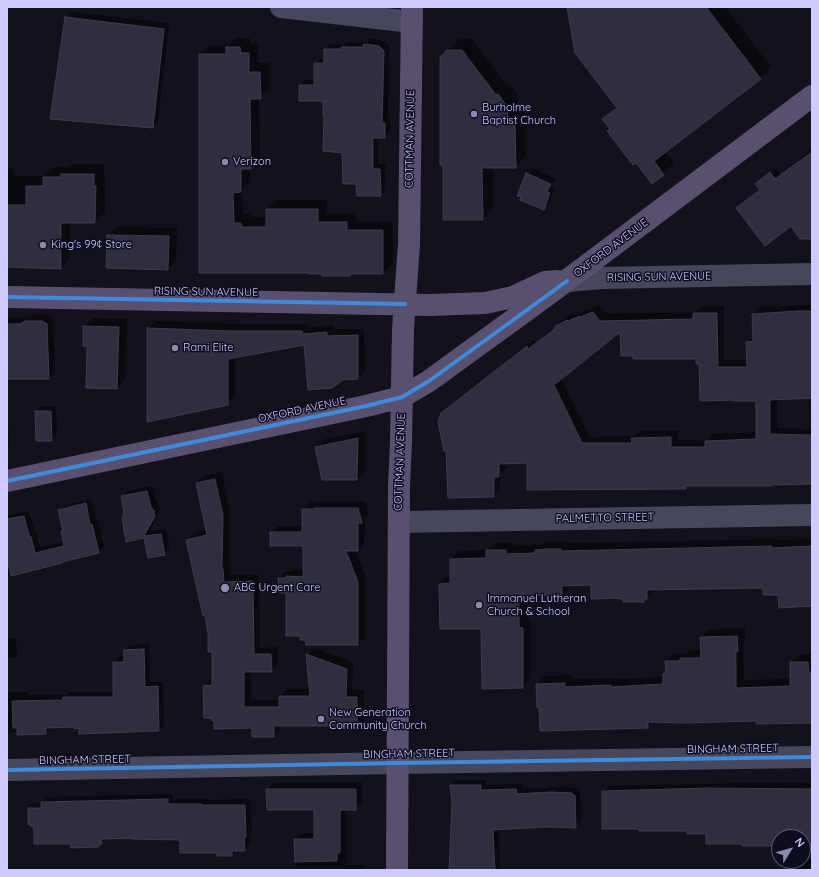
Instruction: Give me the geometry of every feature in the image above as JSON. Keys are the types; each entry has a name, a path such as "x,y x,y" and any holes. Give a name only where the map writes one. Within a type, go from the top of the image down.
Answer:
{"main road":[{"name":"COTTMAN AVENUE","path":"397,870 398,487 405,304 409,244 412,15"},
{"name":"OXFORD AVENUE","path":"7,481 366,406 402,397 429,381 567,281 812,96"},
{"name":"RISING SUN AVENUE","path":"7,297 432,305 485,304 513,297 545,282 567,281"}],"street":[{"path":"281,7 412,15"},
{"name":"RISING SUN AVENUE","path":"567,281 609,278 812,274"},
{"name":"PALMETTO STREET","path":"399,522 812,515"},
{"name":"BINGHAM STREET","path":"7,770 812,757"}],"building":[{"path":"567,7 706,7 761,79 654,161 664,175 652,184 636,163 633,165 607,131 610,129 602,119 617,108 575,53"},
{"path":"65,17 164,29 153,128 50,119"},
{"path":"364,44 379,46 384,51 382,123 385,123 385,138 373,138 373,169 380,169 381,196 357,196 356,184 343,184 342,153 323,151 323,101 299,101 299,85 314,85 314,63 324,63 324,49 363,47"},
{"name":"Verizon","path":"226,47 240,47 241,53 249,53 249,72 260,72 261,99 250,99 251,169 241,169 241,192 233,193 234,223 241,223 242,227 266,227 266,209 318,209 318,222 347,222 347,230 383,230 383,274 322,276 322,274 309,273 199,273 199,54 226,54"},
{"name":"Burholme Baptist Church","path":"447,50 462,50 496,95 498,94 507,106 508,122 515,122 516,168 482,168 483,220 443,220 443,165 440,165 440,57"},
{"path":"812,152 812,239 800,239 791,226 765,246 736,208 760,190 755,184 770,172 775,179"},
{"path":"526,173 551,184 547,192 550,193 544,210 520,200 521,197 517,196"},
{"path":"61,174 94,174 94,186 96,186 95,223 61,223 61,269 7,267 7,205 26,205 26,186 43,186 43,177 61,177"},
{"path":"107,235 169,236 168,270 106,268"},
{"path":"812,311 812,398 770,400 770,434 811,435 812,484 772,486 686,486 686,489 527,490 527,463 499,464 499,477 494,477 494,497 448,498 446,451 444,451 438,422 441,413 527,346 528,349 555,329 554,327 567,320 568,321 593,312 600,321 693,319 693,313 717,313 718,367 747,367 746,342 753,341 752,314","holes":["620,332 621,356 633,356 633,359 696,359 696,364 699,364 700,401 756,401 756,439 705,441 705,447 671,447 671,437 631,438 632,443 582,443 554,385"]},
{"path":"25,321 42,321 47,324 49,379 7,379 7,324 20,324"},
{"path":"83,326 119,327 117,389 86,388 87,346 83,346"},
{"path":"147,328 232,331 302,331 303,334 327,332 327,336 358,335 358,379 343,380 332,388 308,390 304,345 228,359 228,405 147,422"},
{"path":"35,411 51,411 52,441 36,441"},
{"path":"358,438 357,480 322,480 315,447"},
{"path":"215,479 223,515 222,569 224,582 253,581 254,654 271,654 272,672 244,672 244,707 279,707 279,696 310,696 306,654 347,669 346,697 357,697 357,728 329,728 329,726 274,726 274,737 252,737 252,728 214,729 214,721 212,721 212,718 204,718 203,686 212,685 212,652 208,652 208,633 205,616 203,616 186,540 207,535 196,483"},
{"path":"147,491 155,516 144,536 161,534 165,555 148,558 144,538 126,542 122,518 124,513 121,496"},
{"path":"86,503 90,525 92,524 99,553 11,576 7,559 7,519 24,516 35,553 64,546 61,531 63,531 58,510"},
{"path":"358,508 362,523 358,523 358,551 346,551 358,582 358,645 306,645 305,640 300,640 300,636 286,636 286,593 279,593 278,578 286,578 286,576 303,577 303,546 270,546 270,532 302,532 302,509"},
{"path":"771,546 771,548 812,546 812,606 779,608 778,595 763,595 763,588 647,590 647,599 644,599 644,602 623,602 623,599 619,598 591,599 591,585 562,586 562,596 519,595 519,627 523,628 523,688 482,689 481,629 440,629 439,584 450,583 450,559 486,558 486,550 506,550 506,554 535,553 535,550 548,549 561,549 561,551"},
{"path":"737,636 738,651 736,651 736,688 790,686 790,662 808,662 809,672 812,673 812,723 756,724 756,721 684,723 648,722 648,728 540,731 536,684 565,683 565,687 611,685 611,687 663,684 663,674 666,671 665,661 680,661 680,658 701,658 700,637"},
{"path":"144,649 145,687 158,686 159,731 79,734 79,728 74,729 74,727 46,728 46,734 17,735 17,728 13,728 12,701 63,700 63,697 113,697 113,662 124,662 124,650"},
{"path":"450,785 481,785 481,790 516,789 517,794 551,792 572,793 575,795 576,828 547,827 493,830 495,870 449,870 452,802"},
{"path":"708,788 812,789 812,847 811,829 771,829 771,846 742,846 742,844 706,844 706,834 687,834 687,831 602,829 602,791"},
{"path":"266,789 356,789 356,810 340,810 340,853 337,853 337,861 295,862 294,839 314,839 314,810 267,810"},
{"path":"168,799 168,804 245,805 245,851 232,851 232,856 217,856 217,853 180,853 180,840 132,838 101,839 102,844 99,844 99,847 71,848 71,844 34,844 34,828 28,824 28,808 41,808 41,802"}],"cycle path":[{"path":"7,481 366,406 402,397 429,381 567,281"},
{"path":"7,297 405,304"},
{"path":"7,770 812,757"}],"place":[{"name":"Burholme Baptist Church","path":"474,114"},
{"name":"Verizon","path":"225,162"},
{"name":"King's 99¢ Store","path":"43,245"},
{"name":"Rami Elite","path":"175,348"},
{"name":"ABC Urgent Care","path":"225,588"},
{"name":"Immanuel Lutheran Church & School","path":"479,605"},
{"name":"New Generation Community Church","path":"321,719"}]}
